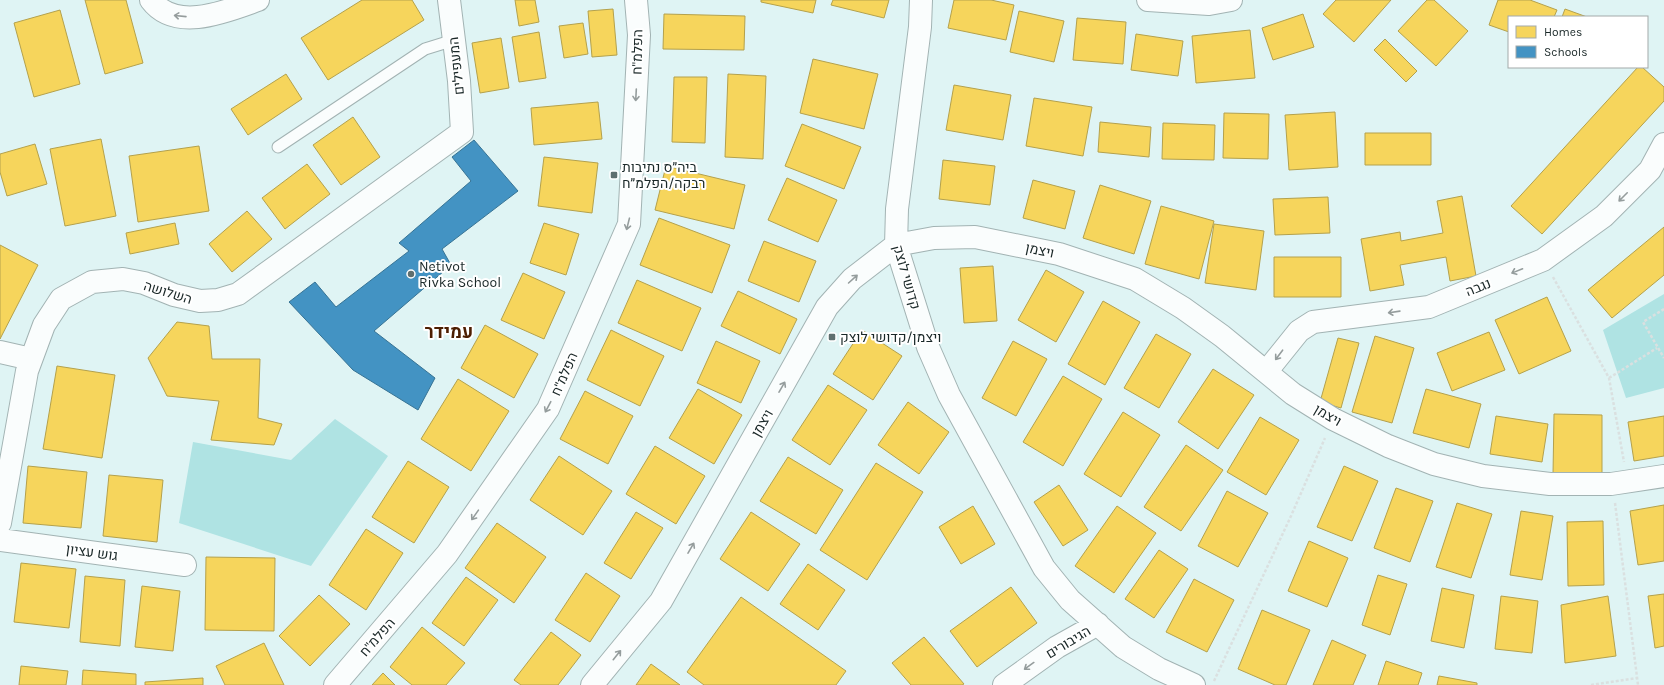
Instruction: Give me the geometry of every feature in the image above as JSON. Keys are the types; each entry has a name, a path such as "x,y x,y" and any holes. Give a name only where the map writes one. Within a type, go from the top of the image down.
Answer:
{"street":[{"path":"151,0 155,5 177,18 215,15 258,0"},
{"name":"המעפילים","path":"449,0 459,81 462,132"},
{"name":"הפלמ\"ח","path":"335,685 447,554 548,409 629,224 639,35 636,0"},
{"name":"קדושי לוצק","path":"921,0 920,27 897,209 896,245 928,348 949,395 1044,568 1070,600 1098,624"},
{"path":"1148,0 1209,4 1231,0"},
{"name":"השלושה","path":"0,523 27,371 44,325 62,299 92,282 123,279 144,283 174,295 200,301 218,300 238,294 462,132"},
{"name":"נגבה","path":"1266,372 1295,335 1314,322 1429,307 1544,260 1604,216 1650,170 1664,144"},
{"name":"ויצמן","path":"592,685 661,601 827,308 852,279 896,245 934,238 974,237 1059,254 1136,279 1183,308 1222,336 1293,394 1333,419 1388,446 1428,461 1483,476 1550,484 1619,483 1664,476"},
{"path":"0,352 32,359"},
{"name":"גוש עציון","path":"0,540 185,565"},
{"name":"הגיבורים","path":"1004,685 1057,647 1098,624 1123,646 1159,669 1194,685"}],"lane":[{"path":"278,147 424,49 454,40"}],"path":[{"path":"1544,260 1609,378 1619,483 1616,508 1638,685"},
{"path":"1664,309 1643,322 1664,358"},
{"path":"1609,378 1657,348"},
{"path":"1212,685 1291,516 1333,419"},
{"path":"1591,685 1636,678"}],"shaded area":[{"path":"1664,294 1664,388 1626,398 1603,330"},
{"path":"335,419 388,456 311,566 179,523 193,442 291,460"}],"building: Homes":[{"path":"85,0 126,0 143,63 105,74"},
{"path":"362,0 412,0 424,20 328,80 301,38"},
{"path":"515,0 535,0 539,22 519,26"},
{"path":"761,0 816,0 813,13 761,2"},
{"path":"833,0 889,0 884,18 831,5"},
{"path":"954,0 991,0 1014,5 1006,40 948,28"},
{"path":"1336,0 1391,0 1354,42 1323,14"},
{"path":"1427,0 1434,0 1468,31 1436,66 1398,31"},
{"path":"1498,0 1530,0 1557,10 1554,16 1508,16 1508,32 1489,25"},
{"path":"613,9 617,55 592,57 588,11"},
{"path":"1565,9 1584,16 1562,16"},
{"path":"60,10 80,84 34,97 14,23"},
{"path":"1019,11 1064,21 1054,62 1010,52"},
{"path":"664,14 745,16 744,50 663,49"},
{"path":"1303,14 1314,47 1273,60 1262,28"},
{"path":"1077,18 1126,22 1123,64 1073,60"},
{"path":"583,23 588,54 564,58 559,26"},
{"path":"1250,30 1255,78 1196,83 1192,36"},
{"path":"539,32 546,78 519,82 512,37"},
{"path":"1136,34 1183,41 1178,76 1131,70"},
{"path":"501,38 509,88 480,93 472,43"},
{"path":"1385,39 1417,71 1406,82 1374,50"},
{"path":"813,59 878,74 864,129 800,113"},
{"path":"1637,68 1643,68 1664,87 1664,101 1542,234 1511,206"},
{"path":"286,74 302,99 248,135 231,109"},
{"path":"728,74 766,76 763,159 725,157"},
{"path":"674,77 707,77 705,143 672,142"},
{"path":"954,85 1011,95 1003,140 946,130"},
{"path":"1034,98 1092,107 1083,156 1026,146"},
{"path":"598,102 602,139 534,145 531,108"},
{"path":"1335,112 1338,167 1289,170 1285,115"},
{"path":"1224,113 1269,114 1268,159 1223,158"},
{"path":"353,117 380,157 341,185 313,145"},
{"path":"1100,122 1151,127 1149,157 1098,152"},
{"path":"1163,123 1215,125 1214,160 1162,159"},
{"path":"802,124 861,147 844,189 785,166"},
{"path":"1365,133 1431,133 1431,165 1365,165"},
{"path":"101,139 116,216 65,226 50,149"},
{"path":"35,144 47,184 7,196 0,172 0,154"},
{"path":"199,146 209,211 138,222 129,156"},
{"path":"544,157 598,163 592,213 538,206"},
{"path":"943,160 995,166 990,205 939,199"},
{"path":"307,164 330,194 285,229 262,198"},
{"path":"666,166 745,185 734,229 655,210"},
{"path":"787,178 837,200 818,242 768,220"},
{"path":"1033,180 1075,191 1065,229 1023,218"},
{"path":"1100,185 1151,201 1134,254 1083,238"},
{"path":"1462,196 1476,276 1450,281 1446,257 1400,265 1404,285 1370,291 1361,239 1400,232 1401,241 1443,233 1437,201"},
{"path":"1328,197 1330,233 1275,235 1273,199"},
{"path":"1161,206 1214,221 1199,279 1145,264"},
{"path":"247,211 272,239 232,272 209,244"},
{"path":"659,218 730,245 712,293 640,265"},
{"path":"175,223 179,244 130,254 126,233"},
{"path":"544,223 579,234 566,275 530,263"},
{"path":"1214,224 1264,231 1256,290 1205,283"},
{"path":"1664,227 1664,275 1612,318 1588,290"},
{"path":"764,241 816,261 799,302 748,281"},
{"path":"0,245 38,265 0,339"},
{"path":"1274,257 1341,257 1341,297 1274,297"},
{"path":"993,266 997,321 964,323 960,268"},
{"path":"1046,270 1084,292 1056,342 1018,320"},
{"path":"523,273 565,292 544,339 501,320"},
{"path":"637,280 701,308 682,351 618,323"},
{"path":"738,291 797,319 780,354 721,326"},
{"path":"1547,297 1571,351 1519,374 1495,320"},
{"path":"1103,301 1140,322 1105,385 1068,364"},
{"path":"177,322 209,326 212,359 260,359 258,418 282,424 274,445 211,440 219,401 167,396 148,358"},
{"path":"485,325 538,354 514,398 461,368"},
{"path":"611,330 664,356 640,406 587,380"},
{"path":"862,330 902,356 873,400 833,374"},
{"path":"1489,332 1505,370 1452,391 1437,353"},
{"path":"1156,334 1191,354 1159,408 1124,388"},
{"path":"1375,336 1414,348 1392,423 1352,412"},
{"path":"1338,338 1359,343 1341,408 1320,402"},
{"path":"716,341 760,361 741,403 697,383"},
{"path":"1013,341 1047,359 1016,416 982,398"},
{"path":"57,366 115,375 102,458 43,449"},
{"path":"1213,369 1254,395 1218,449 1178,422"},
{"path":"1063,376 1102,399 1063,466 1023,442"},
{"path":"458,379 509,411 471,471 421,439"},
{"path":"828,385 867,410 830,465 792,440"},
{"path":"698,389 742,415 714,464 669,438"},
{"path":"1426,389 1481,404 1469,448 1413,433"},
{"path":"585,391 633,416 608,464 560,439"},
{"path":"908,402 949,432 919,474 878,445"},
{"path":"1123,412 1160,435 1121,497 1084,474"},
{"path":"1554,414 1602,415 1602,474 1553,474"},
{"path":"1496,416 1548,424 1542,462 1490,454"},
{"path":"1664,416 1664,456 1634,461 1628,422"},
{"path":"1260,417 1299,440 1266,495 1227,472"},
{"path":"1186,445 1223,470 1181,531 1144,507"},
{"path":"655,446 705,476 676,524 626,494"},
{"path":"559,456 612,491 583,535 530,500"},
{"path":"788,457 843,490 816,534 760,501"},
{"path":"408,461 449,487 414,543 372,517"},
{"path":"876,463 923,492 867,580 820,550"},
{"path":"28,466 87,472 81,528 23,523"},
{"path":"1344,466 1378,481 1352,541 1317,527"},
{"path":"109,475 163,480 157,542 103,536"},
{"path":"1059,485 1088,530 1063,546 1034,502"},
{"path":"1396,488 1433,501 1410,562 1374,548"},
{"path":"1227,491 1268,513 1238,567 1198,546"},
{"path":"1457,503 1492,514 1471,578 1436,567"},
{"path":"1664,505 1664,561 1638,565 1630,511"},
{"path":"973,506 995,544 961,564 939,527"},
{"path":"1117,506 1156,533 1114,593 1075,566"},
{"path":"1521,511 1553,516 1542,580 1510,575"},
{"path":"636,512 663,528 631,579 604,563"},
{"path":"751,512 800,544 768,591 720,559"},
{"path":"1603,521 1604,585 1568,586 1567,522"},
{"path":"497,523 546,557 514,603 465,568"},
{"path":"366,529 403,553 366,610 329,585"},
{"path":"1309,541 1348,558 1327,607 1288,591"},
{"path":"1159,550 1188,569 1154,618 1125,599"},
{"path":"206,557 275,558 274,631 205,630"},
{"path":"21,563 76,569 69,628 14,622"},
{"path":"808,564 845,590 818,630 780,604"},
{"path":"586,573 620,596 590,642 555,620"},
{"path":"1378,575 1407,584 1390,635 1362,625"},
{"path":"85,576 125,580 120,646 80,642"},
{"path":"466,577 498,600 464,646 432,623"},
{"path":"1194,579 1234,600 1207,652 1166,632"},
{"path":"142,586 180,591 173,651 135,647"},
{"path":"1011,587 1037,623 977,667 950,631"},
{"path":"1442,588 1474,595 1464,648 1431,641"},
{"path":"1664,594 1664,646 1655,648 1648,596"},
{"path":"319,595 350,624 310,666 279,636"},
{"path":"1501,596 1538,601 1532,653 1495,649"},
{"path":"1608,596 1616,656 1565,663 1561,605"},
{"path":"741,597 846,671 836,685 704,685 687,672"},
{"path":"1262,610 1310,630 1286,685 1275,685 1238,669"},
{"path":"422,627 465,663 446,685 412,685 390,667"},
{"path":"551,632 581,655 558,685 521,685 514,680"},
{"path":"924,637 964,684 911,685 892,663"},
{"path":"1332,640 1366,655 1353,685 1313,685"},
{"path":"264,643 284,685 225,685 216,666"},
{"path":"1386,661 1422,673 1418,685 1378,685"},
{"path":"651,664 680,685 636,685"},
{"path":"21,666 68,671 66,685 19,685"},
{"path":"83,670 136,674 136,685 82,685"},
{"path":"383,673 395,685 372,685"},
{"path":"1439,676 1477,683 1477,685 1437,685"},
{"path":"203,678 203,685 145,685 145,682"}],"building: Schools":[{"name":"Netivot Rivka School","path":"474,140 518,191 442,249 451,265 374,331 435,378 418,410 353,370 289,302 315,282 336,307 409,251 399,243 471,181 452,157"}],"place":[{"name":"ביה״ס נתיבות רבקה/הפלמ״ח","path":"614,175"},
{"name":"Netivot Rivka School","path":"411,274"},
{"name":"ויצמן/קדושי לוצק","path":"832,337"}],"district":[{"name":"עמידר","path":"449,332"}]}
